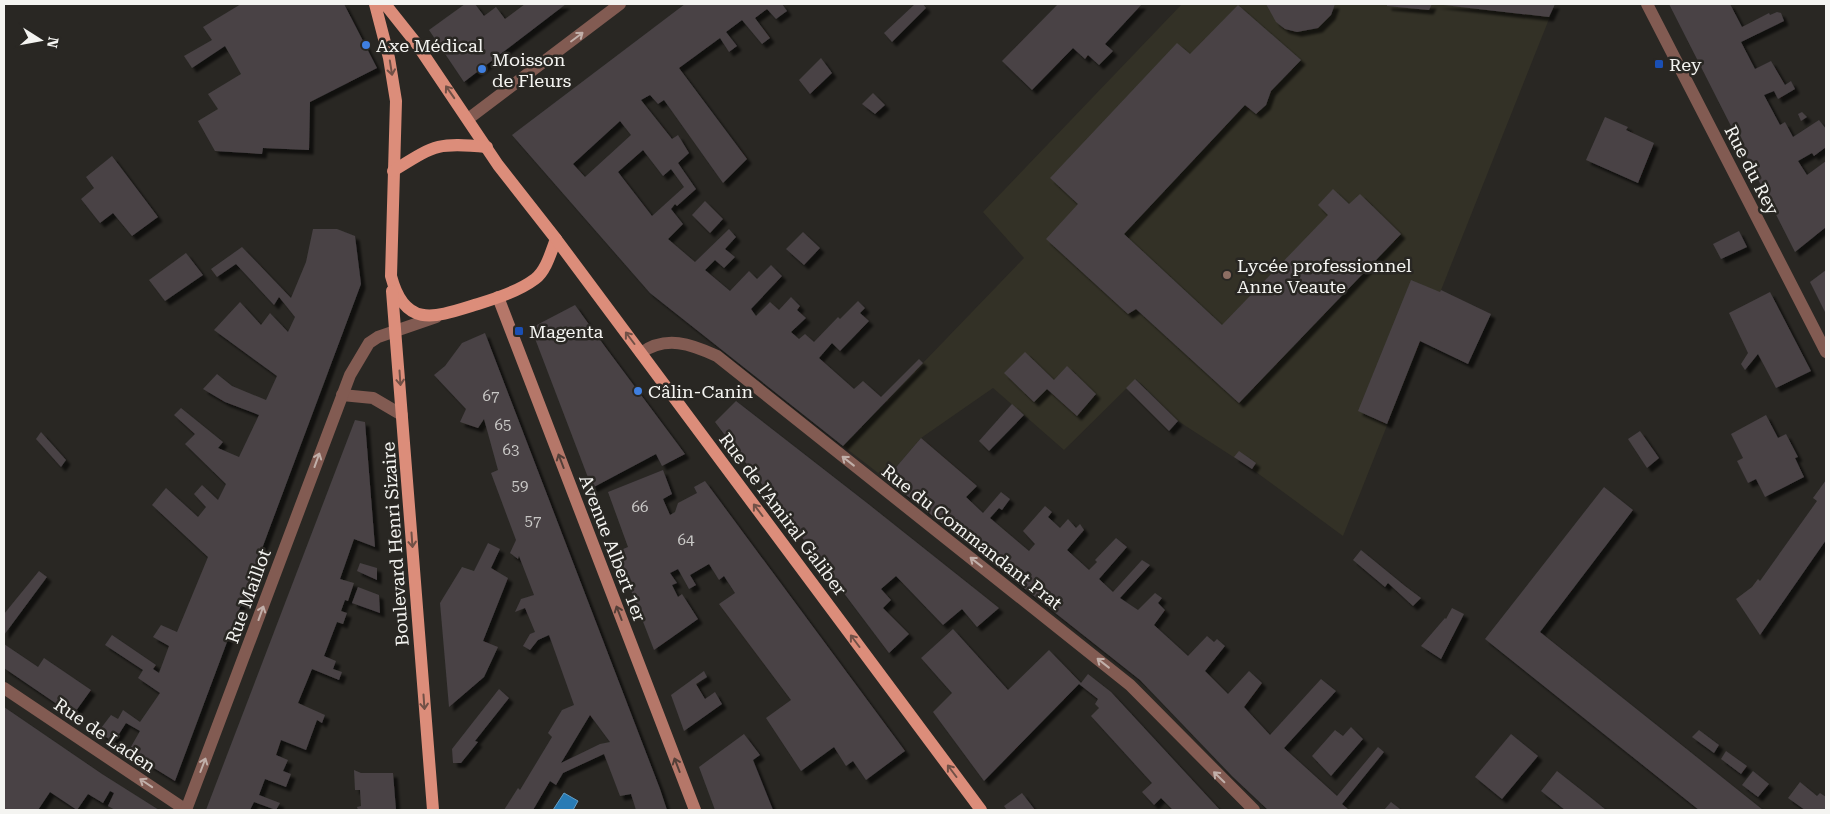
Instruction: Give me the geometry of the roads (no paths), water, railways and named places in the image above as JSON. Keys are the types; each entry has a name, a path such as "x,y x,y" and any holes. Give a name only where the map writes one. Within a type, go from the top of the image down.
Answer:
{"main road":[{"path":"375,4 389,58 396,101 390,276 401,302 415,312 436,317 498,297 536,279 548,262 556,239 498,165 416,44 385,4"},
{"path":"393,171 436,146 453,144 487,147"},
{"name":"Rue de l'Amiral Galiber","path":"556,239 981,810"},
{"name":"Boulevard Henri Sizaire","path":"390,276 396,329 433,810"}],"street":[{"path":"468,119 620,4"},
{"name":"Rue du Rey","path":"1647,4 1826,352"},
{"name":"Avenue Albert 1er","path":"498,297 694,810"},
{"name":"Rue Maillot","path":"186,810 350,375 369,343 396,329 436,317"},
{"name":"Rue du Commandant Prat","path":"641,353 653,344 677,343 698,347 717,356 1130,685 1254,810"},
{"path":"342,395 373,398 402,415"},
{"name":"Rue de Laden","path":"4,688 186,810"}],"water":[{"path":"564,793 578,801 573,810 553,810"}],"place":[{"name":"Axe Médical","path":"366,45"},
{"name":"Rey","path":"1659,64"},
{"name":"Moisson de Fleurs","path":"482,69"},
{"name":"Lycée professionnel Anne Veaute","path":"1227,275"},
{"name":"Magenta","path":"519,331"},
{"name":"Câlin-Canin","path":"638,391"}]}
